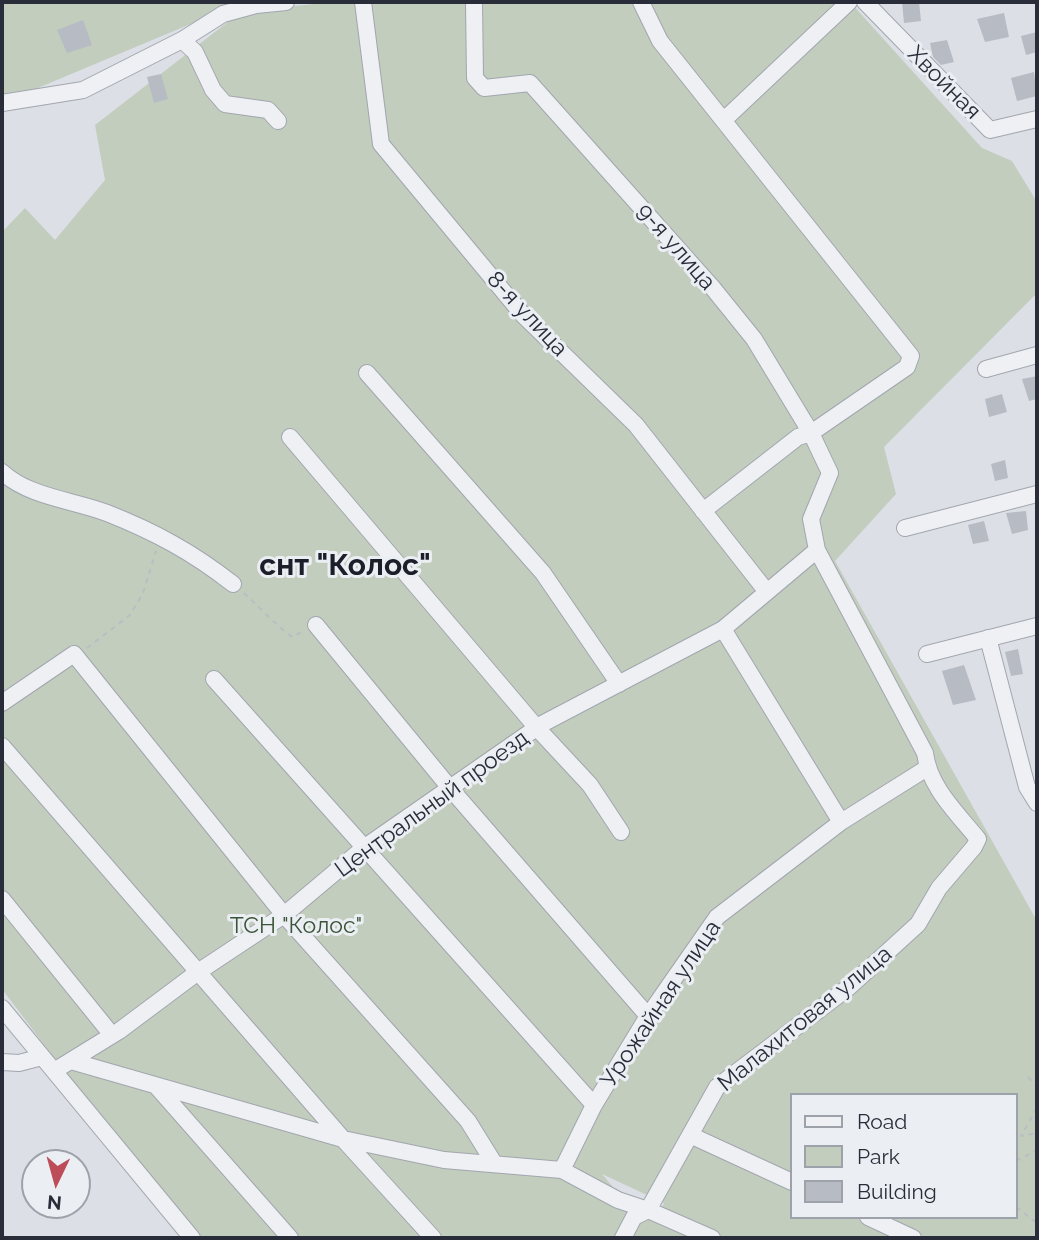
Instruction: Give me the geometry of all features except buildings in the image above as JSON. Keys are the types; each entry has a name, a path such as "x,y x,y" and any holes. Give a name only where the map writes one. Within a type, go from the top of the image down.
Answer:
{"street":[{"path":"2,103 83,90 182,40 223,14 256,5 286,2"},
{"name":"8-я улица","path":"363,2 381,144 523,315 636,425 767,592"},
{"name":"9-я улица","path":"474,2 475,78 484,88 530,83 712,287 754,339 811,433 830,473 811,519 817,550"},
{"path":"641,2 660,41 725,119 911,356 907,367 811,433 798,437 703,511"},
{"path":"725,119 849,2"},
{"name":"Хвойная","path":"865,2 990,130 1037,119"},
{"path":"182,40 195,52 213,90 225,104 268,110 278,121"},
{"path":"986,369 1037,355"},
{"path":"367,373 543,573 620,684"},
{"path":"290,437 537,728 590,785 621,832"},
{"path":"2,472 12,481 43,494 104,512 162,537 184,548 233,584"},
{"path":"905,528 1037,494"},
{"path":"817,550 925,753 927,768"},
{"name":"Центральный проезд","path":"54,1071 112,1035 198,972 284,915 365,847 537,728 723,629 817,550"},
{"path":"316,625 450,789 648,1016"},
{"path":"927,654 1037,626"},
{"path":"723,629 841,822"},
{"path":"988,638 1027,787 1037,803"},
{"path":"2,703 74,654 284,915 468,1121 494,1163"},
{"path":"214,679 594,1105"},
{"path":"2,746 433,1238"},
{"name":"Урожайная улица","path":"562,1170 594,1105 648,1016 717,917 841,822 927,768"},
{"name":"Малахитовая улица","path":"623,1238 634,1217 648,1210 717,1087 849,987 918,924 939,888 974,848 978,839 937,787 927,768"},
{"path":"2,899 112,1035"},
{"path":"2,1008 191,1238"},
{"path":"2,1062 19,1063 42,1057"},
{"path":"71,1061 344,1139 444,1160 562,1170 618,1200 712,1238"},
{"path":"157,1087 290,1238"},
{"path":"690,1135 790,1181"},
{"path":"872,1219 913,1238"}],"path":[{"path":"74,654 130,615 142,593 162,537"},
{"path":"233,584 290,637 316,625"},
{"path":"1028,1076 1037,1087"},
{"path":"1037,1108 1021,1136 1037,1133"},
{"path":"1018,1160 1037,1150"},
{"path":"1018,1209 1037,1223"}],"green space":[{"path":"2,2 243,2 2,103"},
{"name":"ТСН \"Колос\"","path":"335,2 850,2 982,148 1012,161 1037,202 1037,293 884,447 896,494 835,561 1037,921 1037,1238 199,1238 61,1067 2,989 2,232 25,208 55,240 105,180 95,125 242,11","holes":["602,1174 664,1203 655,1221 633,1211"]}],"district":[{"name":"снт \"Колос\"","path":"345,566"}]}
